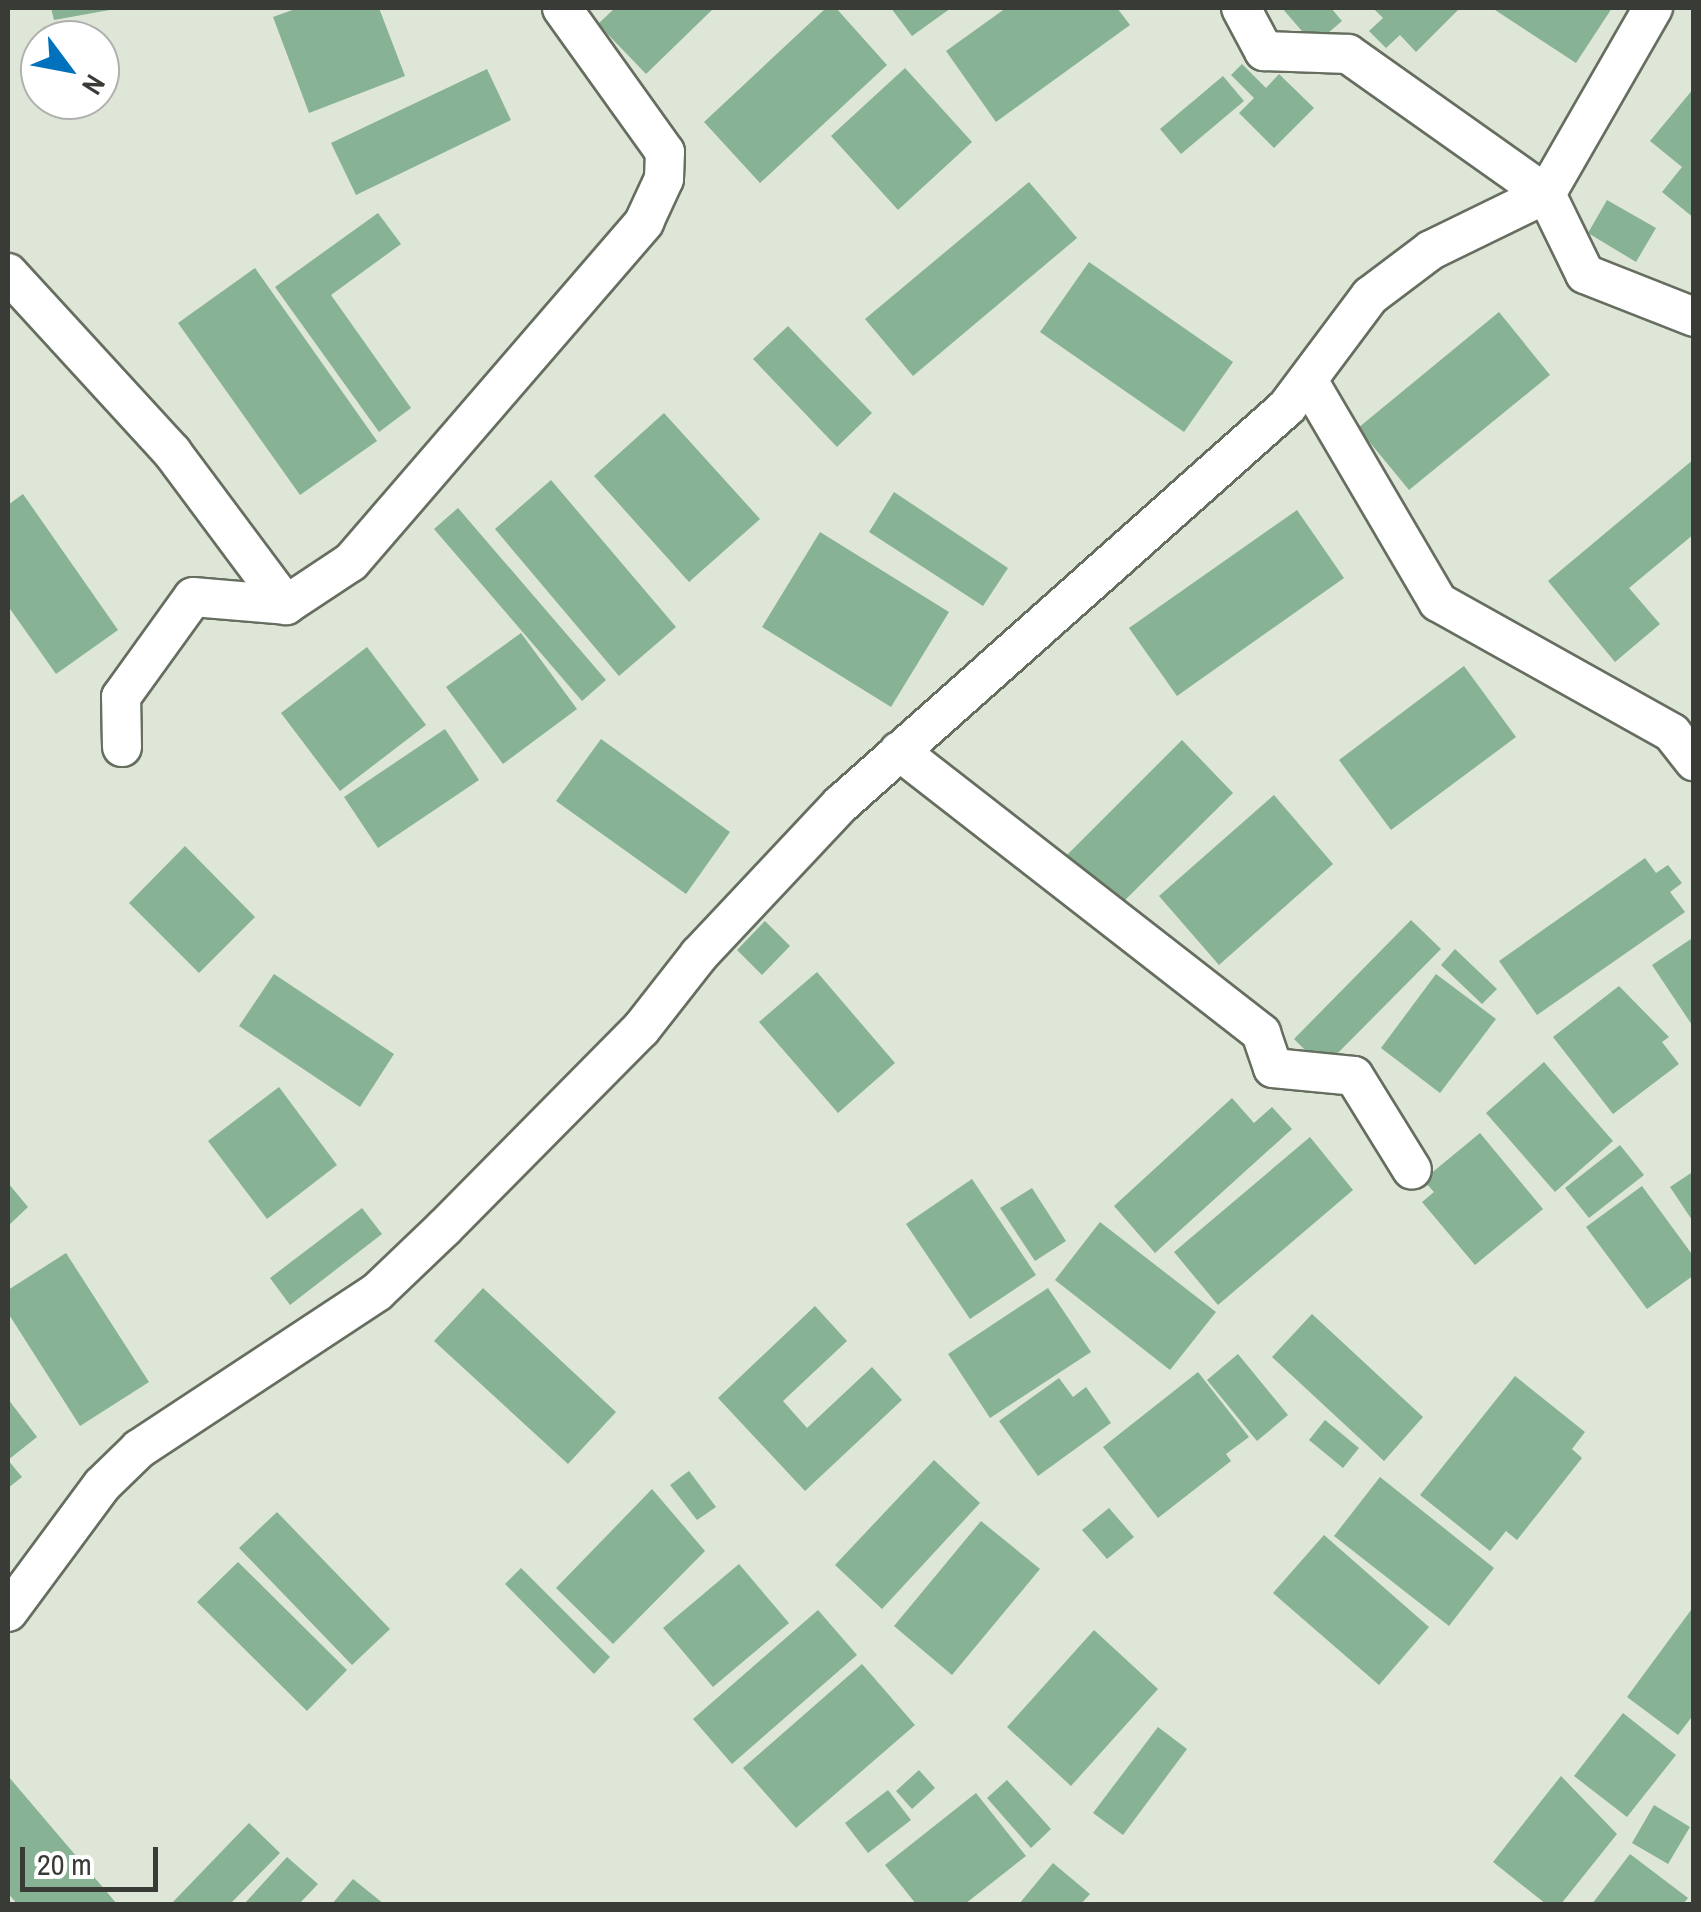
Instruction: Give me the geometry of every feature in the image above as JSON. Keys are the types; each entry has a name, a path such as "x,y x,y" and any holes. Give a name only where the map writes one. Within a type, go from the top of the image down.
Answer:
{"street":[{"path":"122,747 121,696 193,597 286,605 351,562 442,461 644,222 664,180 665,152 562,8"},
{"path":"1241,8 1264,51 1348,54 1546,194 1585,274 1694,317"},
{"path":"8,1612 102,1484 139,1449 377,1292 444,1228 899,751 1309,382 1370,296 1431,250 1546,194 1653,8"},
{"path":"8,273 172,452 286,605"},
{"path":"1309,382 1438,602 1672,734 1694,761"},
{"path":"899,751 1261,1033 1273,1068 1354,1076 1412,1170"}],"building":[{"path":"51,8 115,8 115,9 54,20"},
{"path":"298,8 379,8 405,76 309,113 273,17"},
{"path":"615,8 714,8 646,74 598,24"},
{"path":"826,8 836,8 887,65 760,183 704,122"},
{"path":"891,8 951,8 912,36"},
{"path":"1006,8 1117,8 1130,25 996,122 946,51"},
{"path":"1282,8 1331,8 1342,21 1314,45"},
{"path":"1373,8 1460,8 1416,52 1400,35 1386,48 1369,31 1383,18"},
{"path":"1492,8 1612,8 1576,63"},
{"path":"1242,64 1266,88 1279,74 1314,108 1274,148 1239,113 1254,98 1231,75"},
{"path":"905,68 972,142 898,210 831,136"},
{"path":"487,69 511,120 356,195 331,143"},
{"path":"1223,76 1244,101 1181,154 1160,129"},
{"path":"1694,88 1694,218 1662,192 1682,167 1650,141"},
{"path":"1029,182 1077,238 913,376 865,319"},
{"path":"1607,200 1656,228 1636,262 1588,233"},
{"path":"378,213 401,244 331,295 411,408 379,432 275,287"},
{"path":"1089,262 1233,362 1184,432 1040,332"},
{"path":"255,268 377,441 300,495 178,323"},
{"path":"1499,312 1550,375 1409,490 1358,428"},
{"path":"788,326 872,413 837,447 753,359"},
{"path":"664,413 760,519 689,582 594,476"},
{"path":"1694,459 1694,534 1629,588 1660,624 1615,662 1548,581"},
{"path":"551,480 676,627 619,676 495,529"},
{"path":"894,492 1008,568 983,606 869,532"},
{"path":"23,494 118,630 56,674 8,606 8,505"},
{"path":"458,508 606,680 582,701 434,529"},
{"path":"1297,510 1344,578 1177,696 1129,628"},
{"path":"820,532 949,612 891,707 762,627"},
{"path":"521,633 577,709 503,764 446,687"},
{"path":"367,647 426,725 340,791 281,713"},
{"path":"1464,666 1516,737 1391,830 1339,760"},
{"path":"445,729 479,780 378,848 344,797"},
{"path":"601,739 730,832 686,894 556,801"},
{"path":"1182,740 1233,793 1118,907 1067,855"},
{"path":"1274,795 1333,864 1219,965 1159,896"},
{"path":"185,846 255,917 199,973 129,903"},
{"path":"1645,858 1656,873 1668,865 1682,883 1670,892 1685,912 1537,1015 1499,961"},
{"path":"1411,920 1441,949 1323,1068 1294,1039"},
{"path":"765,921 790,946 762,975 737,950"},
{"path":"1694,937 1694,1028 1652,965"},
{"path":"1455,949 1497,989 1482,1004 1441,965"},
{"path":"817,972 895,1063 838,1113 759,1022"},
{"path":"274,974 394,1054 360,1107 239,1026"},
{"path":"1436,974 1496,1019 1440,1093 1381,1048"},
{"path":"1619,986 1669,1037 1662,1042 1679,1064 1613,1114 1553,1037"},
{"path":"1544,1062 1613,1141 1555,1192 1486,1113"},
{"path":"279,1087 337,1165 267,1219 208,1141"},
{"path":"1232,1098 1254,1123 1272,1107 1292,1129 1155,1253 1114,1206"},
{"path":"1480,1133 1543,1209 1475,1265 1422,1202 1434,1192 1423,1180"},
{"path":"1310,1137 1353,1190 1218,1305 1174,1252"},
{"path":"1620,1145 1644,1175 1589,1218 1565,1188"},
{"path":"1694,1171 1694,1223 1670,1187"},
{"path":"972,1179 1036,1275 970,1319 906,1224"},
{"path":"8,1183 28,1207 8,1226"},
{"path":"1642,1186 1694,1257 1694,1275 1647,1309 1586,1227"},
{"path":"1032,1188 1066,1241 1035,1261 1000,1208"},
{"path":"362,1208 382,1234 290,1305 270,1278"},
{"path":"1100,1222 1216,1312 1170,1370 1055,1280"},
{"path":"66,1253 149,1382 80,1426 8,1313 8,1290"},
{"path":"483,1288 616,1412 568,1464 434,1341"},
{"path":"1048,1288 1091,1352 990,1418 948,1354"},
{"path":"815,1306 847,1341 783,1401 807,1428 872,1367 902,1400 805,1491 718,1398"},
{"path":"1312,1314 1423,1417 1384,1461 1272,1357"},
{"path":"1238,1354 1288,1415 1257,1441 1207,1380"},
{"path":"1198,1372 1249,1437 1226,1454 1231,1461 1158,1518 1103,1447"},
{"path":"1515,1376 1585,1432 1572,1449 1582,1458 1517,1540 1506,1531 1490,1551 1420,1495"},
{"path":"1059,1378 1073,1397 1086,1387 1111,1423 1038,1476 999,1421"},
{"path":"8,1399 37,1437 8,1460"},
{"path":"1325,1420 1359,1448 1343,1468 1309,1440"},
{"path":"8,1460 22,1477 8,1488"},
{"path":"934,1460 980,1503 882,1609 835,1565"},
{"path":"689,1471 716,1507 697,1520 670,1485"},
{"path":"1380,1477 1494,1568 1449,1626 1334,1536"},
{"path":"652,1489 705,1551 613,1644 556,1588"},
{"path":"1109,1508 1134,1537 1107,1559 1082,1530"},
{"path":"277,1512 390,1629 352,1665 239,1548"},
{"path":"981,1521 1040,1569 952,1675 894,1626"},
{"path":"1324,1535 1429,1627 1379,1685 1273,1593"},
{"path":"238,1562 347,1670 307,1711 197,1602"},
{"path":"739,1564 789,1623 713,1687 663,1628"},
{"path":"521,1568 610,1657 594,1674 505,1584"},
{"path":"1694,1606 1694,1714 1678,1735 1627,1697"},
{"path":"818,1610 857,1655 732,1764 693,1719"},
{"path":"1094,1630 1158,1689 1071,1786 1007,1727"},
{"path":"862,1664 915,1725 796,1828 743,1768"},
{"path":"1623,1713 1676,1755 1627,1817 1574,1776"},
{"path":"1158,1727 1187,1749 1123,1835 1093,1813"},
{"path":"919,1770 935,1788 912,1809 896,1791"},
{"path":"8,1776 117,1904 17,1904 8,1893"},
{"path":"1561,1776 1617,1834 1561,1904 1546,1904 1493,1862"},
{"path":"1007,1780 1051,1829 1031,1848 987,1798"},
{"path":"888,1790 911,1820 868,1853 845,1823"},
{"path":"976,1793 1026,1856 965,1904 916,1904 885,1865"},
{"path":"1654,1805 1690,1827 1668,1864 1632,1843"},
{"path":"249,1823 280,1853 230,1904 171,1904"},
{"path":"1630,1854 1688,1898 1683,1904 1592,1904"},
{"path":"287,1857 318,1884 299,1904 244,1904"},
{"path":"1053,1863 1090,1894 1081,1904 1019,1904"},
{"path":"353,1879 384,1904 332,1904"}]}
